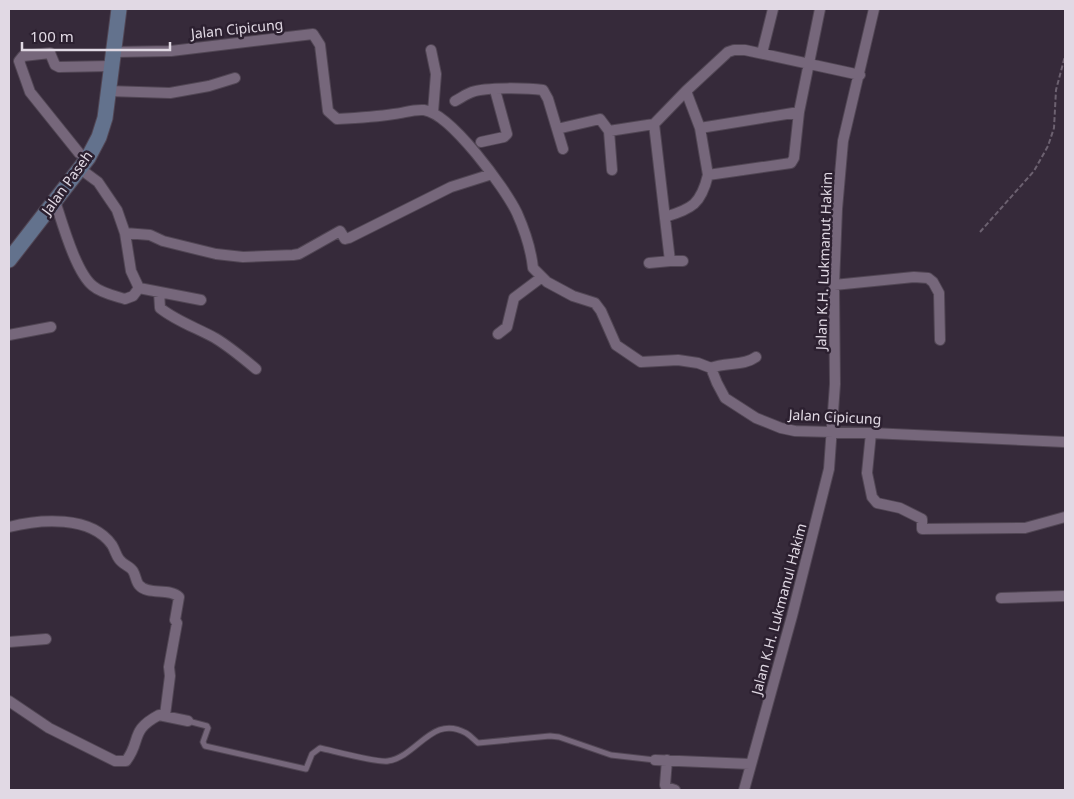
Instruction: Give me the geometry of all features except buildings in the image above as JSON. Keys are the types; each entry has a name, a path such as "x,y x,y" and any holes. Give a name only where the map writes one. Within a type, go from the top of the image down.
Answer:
{"street":[{"name":"Jalan Paseh","path":"9,260 84,163 99,137 105,118 118,9"},
{"path":"762,54 773,9"},
{"path":"708,175 793,162 799,112 820,9"},
{"name":"Jalan K.H. Lukmanut Hakim","path":"832,432 835,384 834,285 837,209 843,141 874,9"},
{"name":"Jalan Cipicung","path":"112,59 171,50 313,34 320,45 328,111 337,119 397,114 414,110 436,115"},
{"path":"431,50 436,74 436,115 454,128 492,174 516,212 531,252 533,268 542,277 573,296 595,303 602,311 616,345 641,362 678,360 698,363 711,368 746,362 756,358"},
{"path":"609,131 654,124 686,91 731,50 745,50 860,75"},
{"path":"112,59 59,66 54,65 50,53 23,56 19,61 30,92 38,105 79,153 117,210 125,233 132,271 139,288"},
{"path":"108,91 170,93 209,86 235,78"},
{"path":"455,101 474,91 514,88 543,90 548,99 563,149"},
{"path":"481,142 504,137 507,134 495,90"},
{"path":"665,217 685,211 694,205 705,187 708,175 700,128 686,91"},
{"path":"700,128 799,112"},
{"path":"557,129 600,119 609,131 612,170"},
{"path":"654,124 670,261"},
{"path":"125,233 150,235 163,241 216,254 243,257 300,254 340,231 345,239 347,239 451,187 492,174"},
{"path":"55,201 79,267 93,286 125,299 133,296 139,288"},
{"path":"649,263 683,261"},
{"path":"498,334 507,327 514,298 542,277"},
{"path":"834,285 914,277 928,278 933,282 939,293 940,340"},
{"path":"139,288 201,300"},
{"path":"159,292 160,308 168,315 215,338 256,369"},
{"path":"9,335 51,327"},
{"name":"Jalan Cipicung","path":"711,368 716,383 725,398 756,418 780,428 795,431 872,432 1065,442"},
{"name":"Jalan K.H. Lukmanul Hakim","path":"744,790 792,616 827,479 832,432"},
{"path":"872,432 867,473 872,497 877,503 900,508 922,519 922,529 1024,528 1065,517"},
{"path":"9,528 21,524 62,522 81,525 100,533 112,545 119,559 132,569 139,585 143,588 169,592 179,597 164,715"},
{"path":"1000,598 1065,596"},
{"path":"9,642 46,639"},
{"path":"9,700 49,728 115,761 126,761 130,756 137,734 144,724 159,715 188,721"},
{"path":"655,760 750,764"},
{"path":"667,760 665,785 675,790"}],"lane":[{"path":"188,721 207,726 203,742 205,746 306,768 312,754 320,748 385,762 391,761 402,757 433,732 448,729 462,730 478,743 550,736 560,737 611,755 655,760"}],"path":[{"path":"980,232 1034,171 1048,146 1054,128 1056,90 1065,56"}]}
